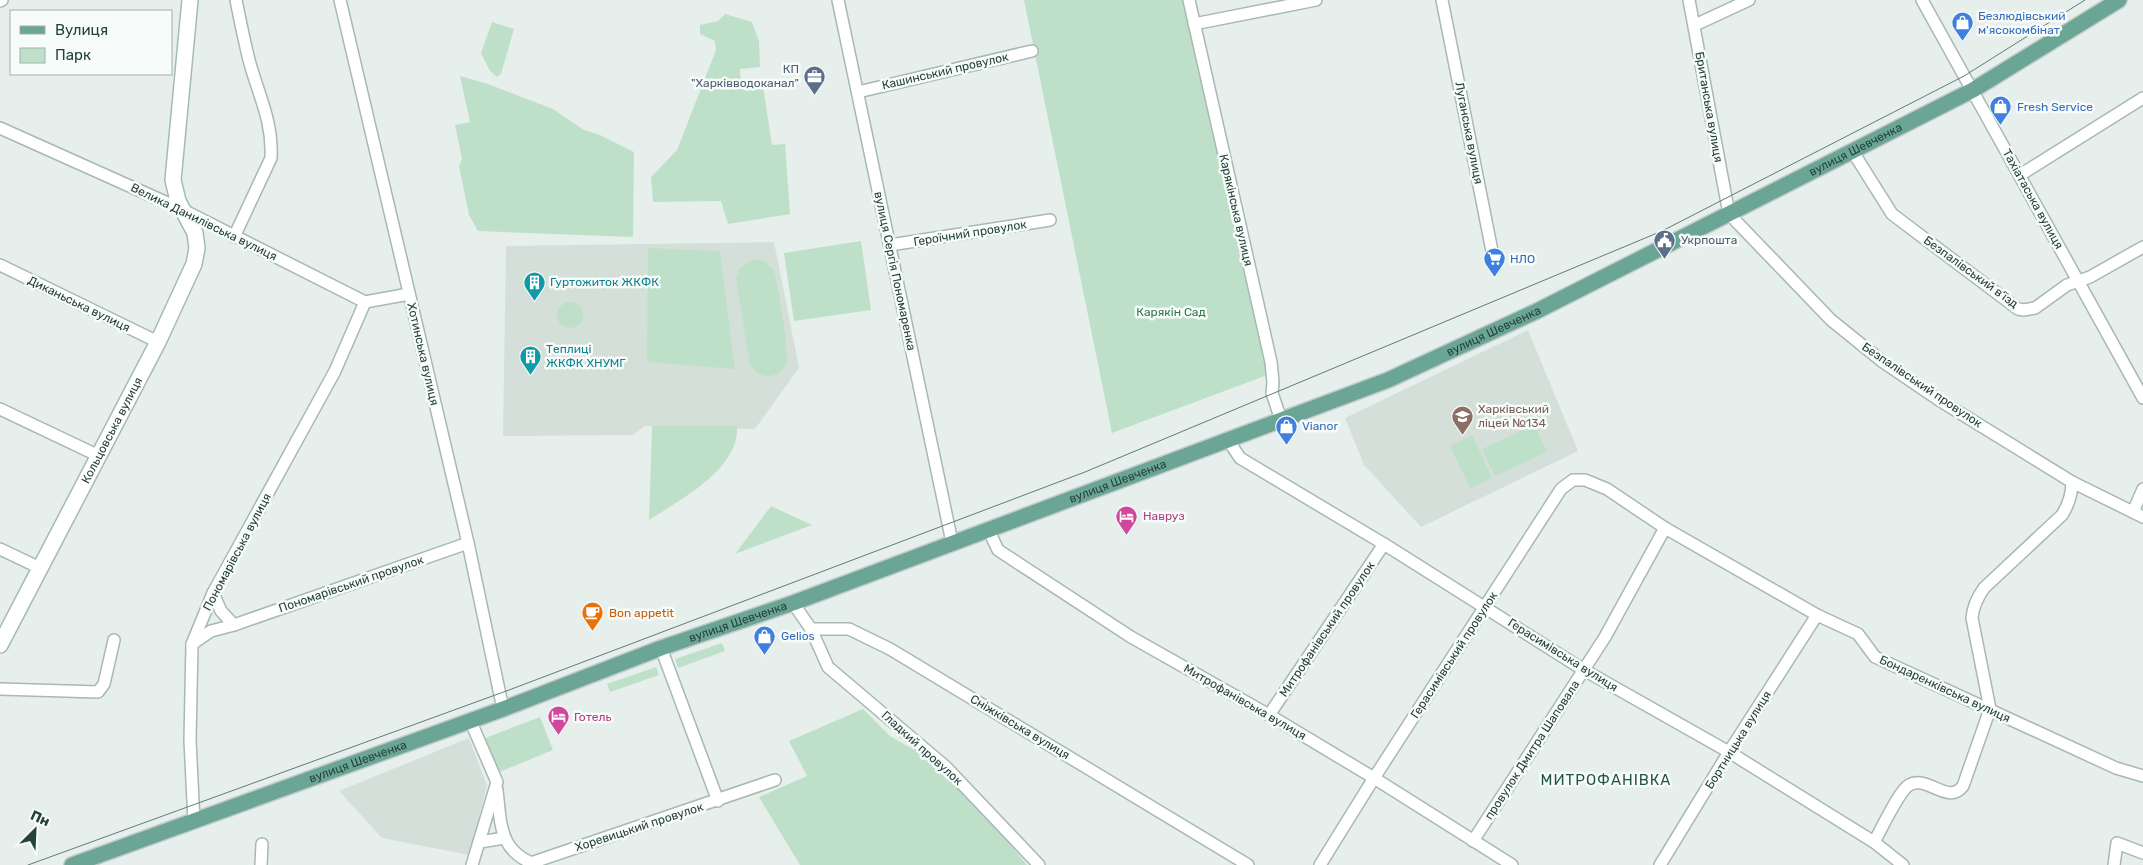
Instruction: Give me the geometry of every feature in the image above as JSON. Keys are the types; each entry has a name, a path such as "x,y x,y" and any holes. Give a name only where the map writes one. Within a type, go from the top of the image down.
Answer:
{"main road":[{"name":"вулиця Шевченка","path":"72,865 503,709 661,648 793,603 1388,380 1464,346 1973,90 2119,0"}],"street":[{"name":"Кольцовська вулиця","path":"0,645 158,342 197,256 195,233 176,194 173,180 190,0"},
{"path":"234,237 271,158 272,143 263,100 249,60 236,0"},
{"name":"Хотинська вулиця","path":"340,0 468,543 503,709"},
{"name":"вулиця Сергія Пономаренка","path":"838,0 952,542"},
{"name":"Карякінська вулиця","path":"1190,0 1271,362 1272,393 1281,420"},
{"path":"1194,24 1316,0"},
{"name":"Луганська вулиця","path":"1442,0 1495,266"},
{"name":"Британська вулиця","path":"1689,0 1729,214"},
{"path":"1695,25 1749,0"},
{"name":"Тахіатаська вулиця","path":"1922,0 2143,398"},
{"name":"Кашинський провулок","path":"858,92 1032,51"},
{"path":"2020,175 2143,98"},
{"name":"Велика Данилівська вулиця","path":"0,128 183,210 365,302"},
{"name":"Безпалівський в’їзд","path":"1853,152 1892,214 2018,309 2035,308 2067,285 2090,277 2143,247"},
{"name":"Безпалівський провулок","path":"1729,214 1831,320 1883,362 1939,400 2072,482 2138,514"},
{"name":"Героїчний провулок","path":"890,245 1050,220"},
{"name":"Диканьська вулиця","path":"0,265 158,342"},
{"path":"365,302 409,294"},
{"name":"Пономарівська вулиця","path":"194,822 190,740 192,644 213,593 335,370 365,302"},
{"path":"0,409 99,456"},
{"name":"Герасимівська вулиця","path":"1228,440 1240,458 1384,544 1584,670 1729,752 1874,842 1903,865"},
{"name":"Герасимівський провулок","path":"1320,865 1561,489 1573,480 1585,480 1607,489"},
{"path":"1874,842 1906,787 1916,782 1922,782 1949,794 1960,790 1990,709 1972,618 1973,607 1977,597 1984,588 2062,516 2072,494 2072,482"},
{"name":"Бондаренківська вулиця","path":"1607,489 1665,528 1816,615 1858,634 1875,657 2116,768 2143,776"},
{"path":"2138,514 2143,489"},
{"name":"провулок Дмитра Шаповала","path":"1473,841 1605,637 1665,528"},
{"name":"Митрофанівська вулиця","path":"988,529 998,550 1131,638 1269,715 1374,778 1512,865"},
{"name":"Пономарівський провулок","path":"192,644 211,631 234,625 468,543"},
{"name":"Митрофанівський провулок","path":"1269,715 1384,544"},
{"path":"0,549 40,568"},
{"path":"213,593 221,611 234,625"},
{"path":"793,603 811,628"},
{"name":"Бортницька вулиця","path":"1660,865 1816,615"},
{"name":"Гладкий провулок","path":"811,628 828,667 946,768 1040,865"},
{"name":"Сніжківська вулиця","path":"811,628 848,629 890,649 1248,865"},
{"path":"0,689 94,693 101,690 114,640"},
{"name":"Хоревицький провулок","path":"661,648 718,801"},
{"path":"470,720 496,782 504,838 516,854 534,864"},
{"name":"Хоревицький провулок","path":"534,864 561,853 776,780"},
{"path":"472,865 496,782"},
{"path":"480,842 504,838"},
{"path":"2114,865 2116,843 2143,853"},
{"path":"261,865 262,844"},
{"name":"Хоревицький провулок","path":"556,865 561,853"}],"shaded area":[{"path":"774,242 799,368 755,429 645,426 633,435 503,436 506,246"},
{"name":"Харківський ліцей №134","path":"1528,330 1578,451 1421,527 1364,465 1345,418"},
{"path":"469,738 487,786 469,855 382,838 339,791"}],"green space":[{"name":"Карякін Сад","path":"1024,0 1185,0 1270,374 1112,433"},
{"path":"725,14 752,22 759,41 760,67 740,69 741,88 763,86 772,145 785,144 790,214 728,224 721,201 653,202 651,177 677,150 716,50 715,41 700,34 700,25 718,21"},
{"path":"492,22 514,29 501,74 497,77 490,71 481,53"},
{"path":"460,76 488,84 553,109 584,130 600,135 634,152 633,237 478,231 469,215 459,166 462,159 455,125 470,122"},
{"path":"861,241 871,310 794,321 784,253"},
{"path":"648,248 720,251 735,369 647,362"},
{"path":"753,259 765,261 774,271 783,318 786,363 782,371 771,376 760,374 750,364 736,279 740,268"},
{"path":"570,302 579,306 583,315 579,324 570,328 561,324 557,315 561,306"},
{"path":"1534,425 1547,452 1495,476 1482,449"},
{"path":"652,426 737,426 735,442 729,456 719,469 691,493 649,520"},
{"path":"1472,435 1492,478 1470,488 1450,446"},
{"path":"771,506 812,525 735,554"},
{"path":"722,643 725,651 678,668 675,659"},
{"path":"656,667 659,675 610,692 607,684"},
{"path":"863,709 890,736 935,762 976,803 1027,865 800,865 759,797 807,776 789,741"},
{"path":"540,717 553,750 497,773 483,739"}],"tram line":[{"path":"28,865 509,690 1085,472 1662,231 1964,76 2085,0"}],"place":[{"name":"Безлюдівський м'ясокомбінат","path":"1962,42"},
{"name":"КП \"Харківводоканал\"","path":"815,95"},
{"name":"Fresh Service","path":"2001,126"},
{"name":"Укрпошта","path":"1665,259"},
{"name":"НЛО","path":"1494,278"},
{"name":"Гуртожиток ЖКФК","path":"534,301"},
{"name":"Теплиці ЖКФК ХНУМГ","path":"530,375"},
{"name":"Харківський ліцей №134","path":"1462,435"},
{"name":"Vianor","path":"1286,445"},
{"name":"Навруз","path":"1127,535"},
{"name":"Bon appetit","path":"593,632"},
{"name":"Gelios","path":"765,655"},
{"name":"Готель","path":"558,736"}],"district":[{"name":"МИТРОФАНІВКА","path":"1606,780"}]}
